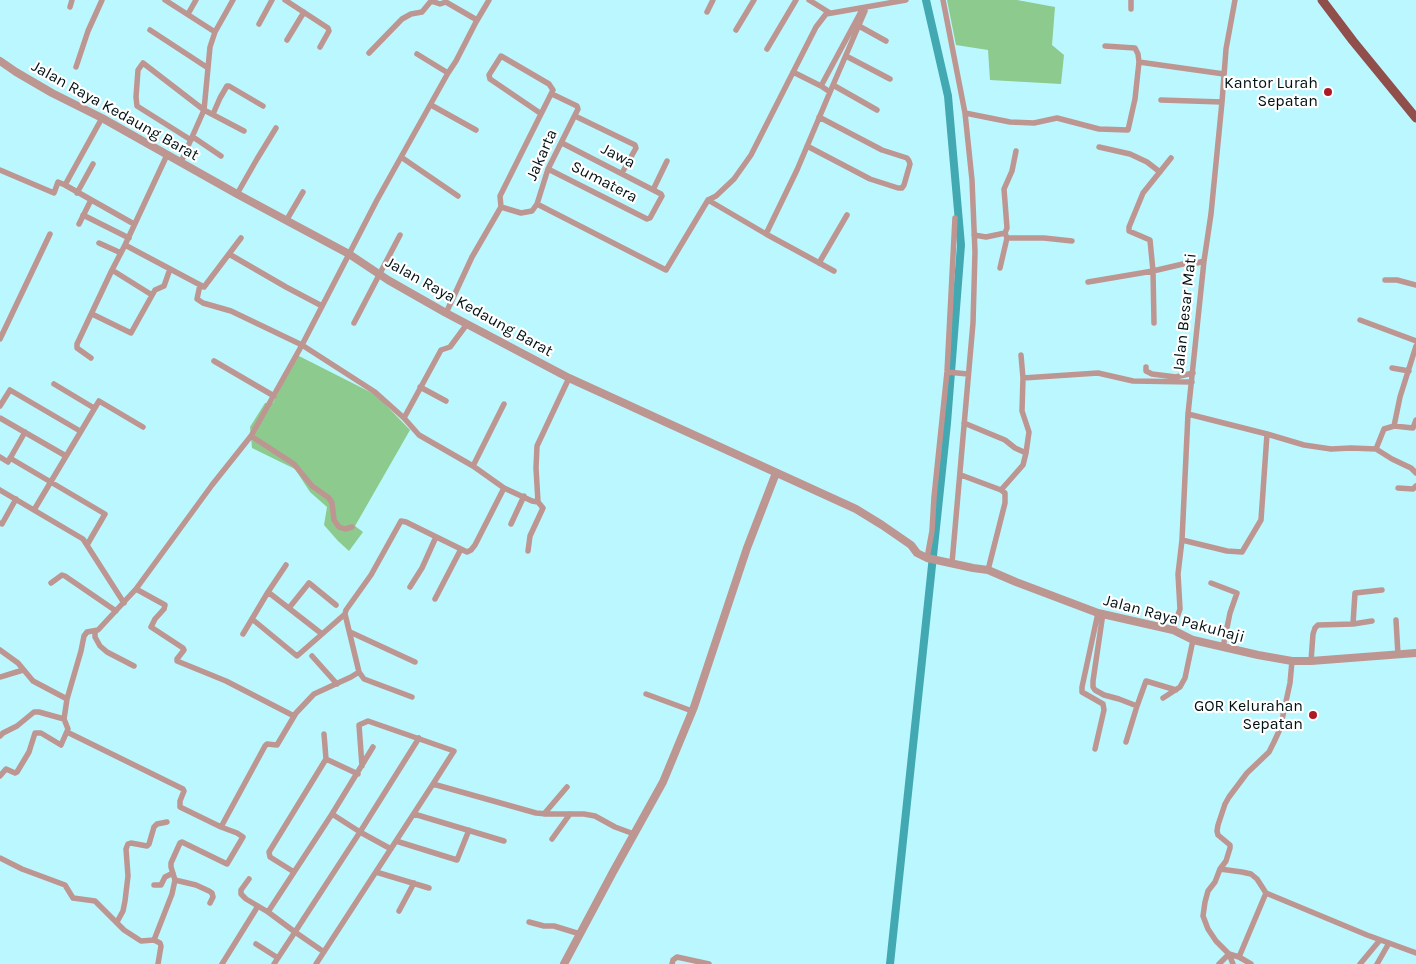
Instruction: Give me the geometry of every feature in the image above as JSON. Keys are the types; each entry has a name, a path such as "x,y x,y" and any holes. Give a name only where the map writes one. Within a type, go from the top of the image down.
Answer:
{"main road":[{"path":"1322,0 1416,118"}],"street":[{"path":"70,7 72,0"},
{"path":"76,67 88,31 102,0"},
{"path":"165,0 215,32"},
{"path":"188,14 196,0"},
{"path":"181,162 204,110 210,48 215,32 233,0"},
{"path":"259,24 272,0"},
{"path":"285,0 328,28 329,31 320,47"},
{"path":"0,776 6,769 17,772 29,752 35,733 40,733 60,745 67,732 64,719 67,699 86,632 98,630 136,589 212,485 251,436 302,345 401,157 489,0"},
{"path":"707,12 713,0"},
{"path":"736,30 754,0"},
{"path":"767,49 796,0"},
{"path":"809,0 830,13"},
{"path":"537,204 666,270 708,200 716,196 734,179 751,155 816,27 826,14 906,0"},
{"path":"943,0 965,113 972,180 974,235 973,322 966,374 961,475 949,562"},
{"path":"1130,0 1131,9"},
{"name":"Jalan Besar Mati","path":"1173,630 1180,609 1178,574 1182,540 1188,414 1204,261 1211,214 1226,49 1235,0"},
{"path":"369,52 402,19 411,14 422,12 431,1 440,4 446,2 477,20"},
{"path":"766,234 807,146 865,8"},
{"path":"821,86 865,8"},
{"path":"286,40 304,12"},
{"path":"859,26 886,41"},
{"path":"150,30 208,68"},
{"path":"965,113 1010,122 1034,123 1058,118 1099,129 1128,130 1135,99 1139,62 1138,54 1135,48 1105,46"},
{"path":"417,54 448,73"},
{"name":"Jakarta","path":"446,313 472,257 501,207 500,196 553,90 549,84 501,56 489,75 490,79 540,113"},
{"path":"846,56 890,80"},
{"name":"Jalan Raya Kedaung Barat","path":"0,61 52,93 102,118 349,254 446,313 570,378 856,509 911,545 918,553 930,558"},
{"path":"1139,62 1224,74"},
{"path":"221,156 137,106 138,70 143,63 204,110 244,131"},
{"path":"793,72 830,92"},
{"path":"833,85 878,110"},
{"path":"213,114 227,86 263,106"},
{"name":"Jakarta","path":"501,207 521,213 532,211 537,204 548,170 578,109 577,106 552,94"},
{"path":"1161,100 1222,102"},
{"path":"431,105 476,130"},
{"path":"575,116 636,146 622,173"},
{"path":"807,146 870,179 898,188 902,188 904,185 910,164 907,158 882,150 819,117"},
{"path":"65,185 102,118"},
{"path":"237,194 276,128"},
{"name":"Jawa","path":"562,142 662,194"},
{"path":"1099,147 1130,154 1147,162 1160,172"},
{"path":"1000,268 1007,228 1004,189 1012,171 1016,152"},
{"path":"91,358 80,350 77,345 167,154"},
{"path":"401,157 458,196"},
{"path":"1154,323 1153,270 1150,240 1129,231 1129,227 1142,193 1171,158"},
{"path":"653,190 667,161"},
{"path":"77,193 93,164"},
{"path":"0,170 54,193 58,182 134,224"},
{"name":"Sumatera","path":"548,170 648,219 662,194"},
{"path":"286,221 302,192"},
{"path":"79,224 91,200"},
{"path":"708,200 834,271"},
{"path":"83,215 129,238"},
{"path":"819,263 847,215"},
{"path":"930,558 934,497 948,372 955,218"},
{"path":"0,339 50,234"},
{"path":"354,323 400,235"},
{"path":"974,235 1072,241"},
{"path":"125,245 203,287 206,286 241,238"},
{"path":"99,243 121,253"},
{"path":"229,254 322,306"},
{"path":"1088,282 1204,261"},
{"path":"92,314 131,333 152,294 155,290 164,286 170,269"},
{"path":"112,270 152,294"},
{"path":"1386,280 1397,280 1416,285"},
{"path":"200,285 197,299 203,303 231,311 302,345 375,392 420,435 473,466 504,488 538,502"},
{"path":"1360,320 1416,341"},
{"path":"0,324 6,327"},
{"path":"404,418 441,350 450,347 467,324"},
{"path":"1394,426 1400,397 1416,346"},
{"path":"1002,490 1022,465 1029,432 1022,411 1023,378 1021,354"},
{"path":"214,361 274,396"},
{"path":"1146,367 1146,372 1152,374 1176,377 1193,373"},
{"path":"1392,368 1409,371"},
{"path":"948,372 966,374"},
{"path":"1023,378 1098,373 1133,381 1192,382"},
{"path":"528,551 530,536 543,508 538,502 537,446 570,378"},
{"path":"54,384 94,408"},
{"path":"420,387 446,401"},
{"path":"0,406 10,390 80,431"},
{"path":"34,510 98,401 143,427"},
{"path":"473,466 504,404"},
{"path":"1188,414 1304,445 1331,449 1376,449 1411,468 1416,473"},
{"path":"0,418 66,456"},
{"path":"1376,449 1384,429 1394,426 1413,428 1416,420"},
{"path":"964,423 1005,440 1015,448 1026,452"},
{"path":"0,457 8,462 25,432"},
{"path":"1182,540 1227,551 1242,552 1261,520 1267,434"},
{"path":"251,436 294,464 312,486 329,498 332,503 334,520 339,527 345,529 352,527"},
{"path":"10,458 105,514 87,546"},
{"path":"564,964 662,782 692,710 747,548 776,473"},
{"path":"961,475 1002,490 1004,493 1005,503 988,570"},
{"path":"1398,488 1412,489 1416,486"},
{"path":"252,619 298,656 344,614 371,575 401,521 467,552 475,545 504,488"},
{"path":"0,490 83,538 124,603"},
{"path":"511,524 524,496"},
{"path":"0,523 2,524 16,500"},
{"path":"410,587 422,568 436,536"},
{"path":"435,599 461,549"},
{"name":"Jalan Raya Pakuhaji","path":"930,558 988,570 1100,613 1173,630 1193,640 1258,656 1292,661 1311,661 1416,653"},
{"path":"243,634 286,565"},
{"path":"51,583 61,576 65,576 116,611"},
{"path":"289,608 309,583 336,605"},
{"path":"1211,583 1237,593 1230,613 1223,647"},
{"path":"136,589 165,605 151,627 183,648 184,650 177,661 226,682 294,716"},
{"path":"1353,624 1355,593 1382,590"},
{"path":"268,592 322,634"},
{"path":"1100,613 1093,687 1104,695 1137,706"},
{"path":"1095,749 1104,710 1103,704 1082,692 1082,688 1100,613"},
{"path":"344,614 359,672 366,680 412,697"},
{"path":"1396,620 1398,655"},
{"path":"1311,661 1313,634 1316,627 1320,625 1353,624 1372,621"},
{"path":"95,632 95,637 100,646 107,652 134,666"},
{"path":"350,632 415,662"},
{"path":"1163,698 1180,687 1185,678 1193,640"},
{"path":"0,650 18,663 33,681 67,699"},
{"path":"312,656 337,684"},
{"path":"1233,964 1228,954 1208,929 1203,916 1208,891 1226,861 1230,848 1230,845 1220,838 1217,828 1225,804 1246,774 1272,748 1280,730 1290,683 1292,661"},
{"path":"0,677 23,670"},
{"path":"221,827 264,746 267,744 277,745 294,716 314,694 359,672"},
{"path":"1126,742 1146,681 1176,690"},
{"path":"646,694 692,710"},
{"path":"1,733 17,726 34,712 64,719"},
{"path":"316,964 454,750 368,721 359,725 362,766"},
{"path":"67,732 183,789 179,806 243,836 228,864 181,842 171,867 175,880 172,894 154,940"},
{"path":"294,872 270,857 269,852 326,760 324,734"},
{"path":"274,964 419,738"},
{"path":"268,912 374,747"},
{"path":"326,760 358,774"},
{"path":"433,784 523,810 544,814 584,814 595,816 614,827 634,834"},
{"path":"544,814 567,787"},
{"path":"332,814 391,850"},
{"path":"414,814 504,841"},
{"path":"552,839 570,814"},
{"path":"117,922 123,911 125,901 128,876 126,849 128,844 147,846 157,824 167,822"},
{"path":"396,841 457,860 469,830"},
{"path":"0,858 22,869 65,885 73,898 94,901 124,930 141,942 154,940 160,943 158,964"},
{"path":"1220,869 1251,874 1257,879 1266,893 1416,953"},
{"path":"376,872 429,888"},
{"path":"154,885 161,885 164,877 173,873"},
{"path":"249,879 241,890 241,894 246,899 268,912 324,952"},
{"path":"175,880 196,885 209,891 213,897 210,903"},
{"path":"399,910 414,883"},
{"path":"1239,957 1266,893"},
{"path":"222,964 258,906"},
{"path":"529,922 544,926 554,926 580,934"},
{"path":"1360,964 1380,940"},
{"path":"1377,964 1388,943"},
{"path":"256,944 278,958"},
{"path":"1228,954 1239,957 1251,964"},
{"path":"1219,964 1228,954"},
{"path":"672,964 673,960 677,957 707,964"}],"green space":[{"path":"947,0 1017,0 1055,7 1052,45 1064,55 1061,84 990,80 988,50 956,45"},
{"path":"297,355 376,395 410,430 355,526 363,532 349,551 324,525 327,507 310,492 295,469 252,448 250,427 265,403 273,403"}],"waterway":[{"path":"890,964 947,423 961,245 948,96 926,0"}],"place":[{"name":"Kantor Lurah Sepatan","path":"1328,92"},
{"name":"GOR Kelurahan Sepatan","path":"1313,715"}]}
